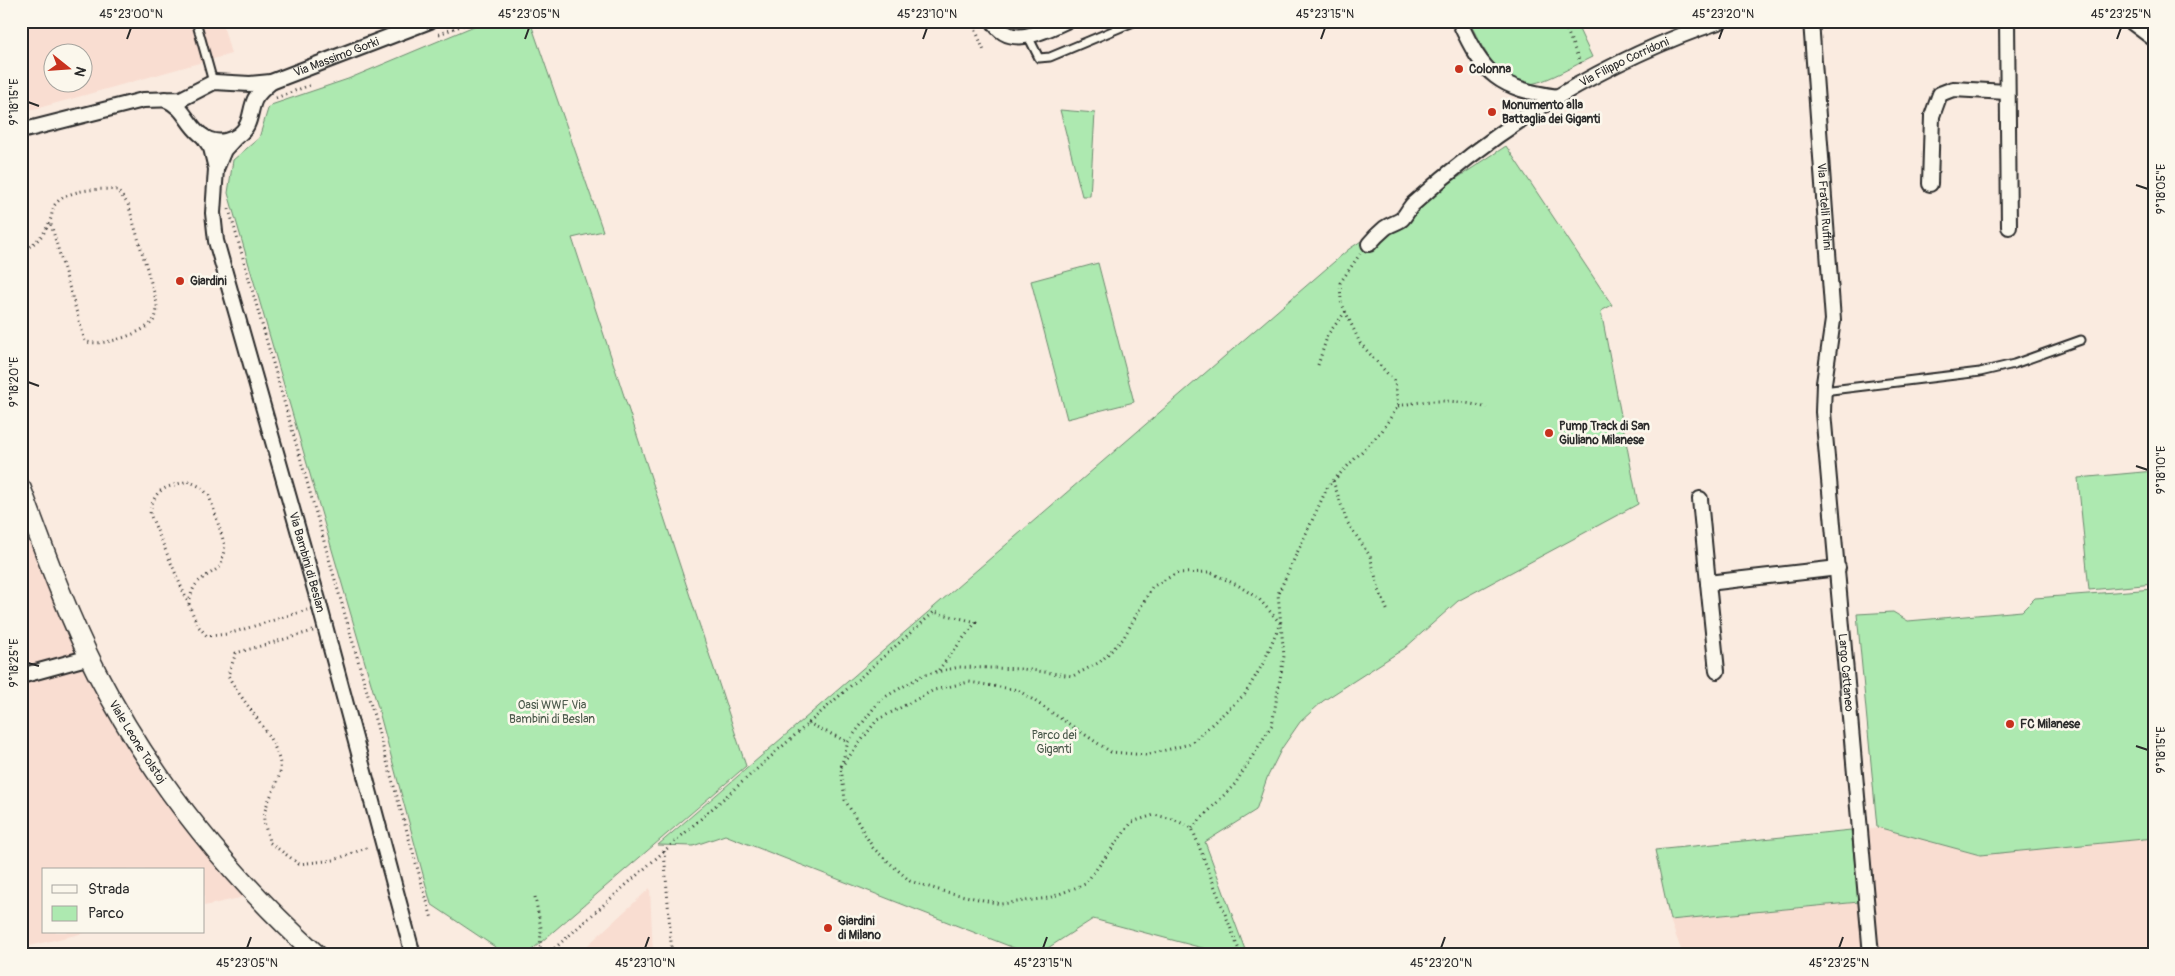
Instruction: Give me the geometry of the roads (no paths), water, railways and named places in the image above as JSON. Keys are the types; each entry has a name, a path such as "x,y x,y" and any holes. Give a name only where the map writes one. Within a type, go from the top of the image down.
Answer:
{"street":[{"name":"Via Massimo Gorki","path":"21,131 143,100 182,98 213,82 250,84 271,82 430,21"},
{"path":"993,21 997,28 1006,33 1028,36 1066,21"},
{"path":"1459,21 1478,59 1496,78 1518,90 1558,97"},
{"name":"Via Filippo Corridoni","path":"1369,244 1386,228 1402,219 1412,204 1504,130 1588,80 1658,46 1721,21"},
{"name":"Via Fratelli Ruffini","path":"1811,21 1833,320 1823,391"},
{"path":"2007,21 2008,227"},
{"path":"2130,21 2154,38"},
{"path":"229,82 239,88 246,97 250,108 250,117"},
{"name":"Via Massimo Gorki","path":"237,136 245,128 257,96 271,82"},
{"path":"1930,184 1932,116 1940,94 1953,88 2007,92"},
{"path":"193,125 190,108 199,90"},
{"path":"164,99 184,111 193,125 204,136 222,141 237,136"},
{"name":"Via Bambini di Beslan","path":"204,136 211,148 216,169 213,213 216,241 320,606 413,955"},
{"name":"Via Bambini di Beslan","path":"216,169 224,150 237,136"},
{"name":"Largo Cattaneo","path":"1823,391 1871,955"},
{"name":"Viale Leone Tolstoj","path":"21,488 45,552 90,657 137,741 203,833 247,886 317,955"},
{"path":"1700,499 1717,671"},
{"path":"1708,583 1838,568"},
{"path":"21,676 90,657"}],"lane":[{"path":"196,21 213,82"},
{"path":"1028,36 1040,58 1050,57 1136,21"},
{"path":"1823,391 1986,371 2081,340"}],"place":[{"name":"Colonna","path":"1459,69"},
{"name":"Monumento alla Battaglia dei Giganti","path":"1492,112"},
{"name":"Giardini","path":"180,281"},
{"name":"Pump Track di San Giuliano Milanese","path":"1549,433"},
{"name":"FC Milanese","path":"2010,724"},
{"name":"Giardini di Milano","path":"828,928"}],"park label":[{"name":"Oasi WWF Via Bambini di Beslan","path":"552,712"},
{"name":"Parco dei Giganti","path":"1054,742"}]}
